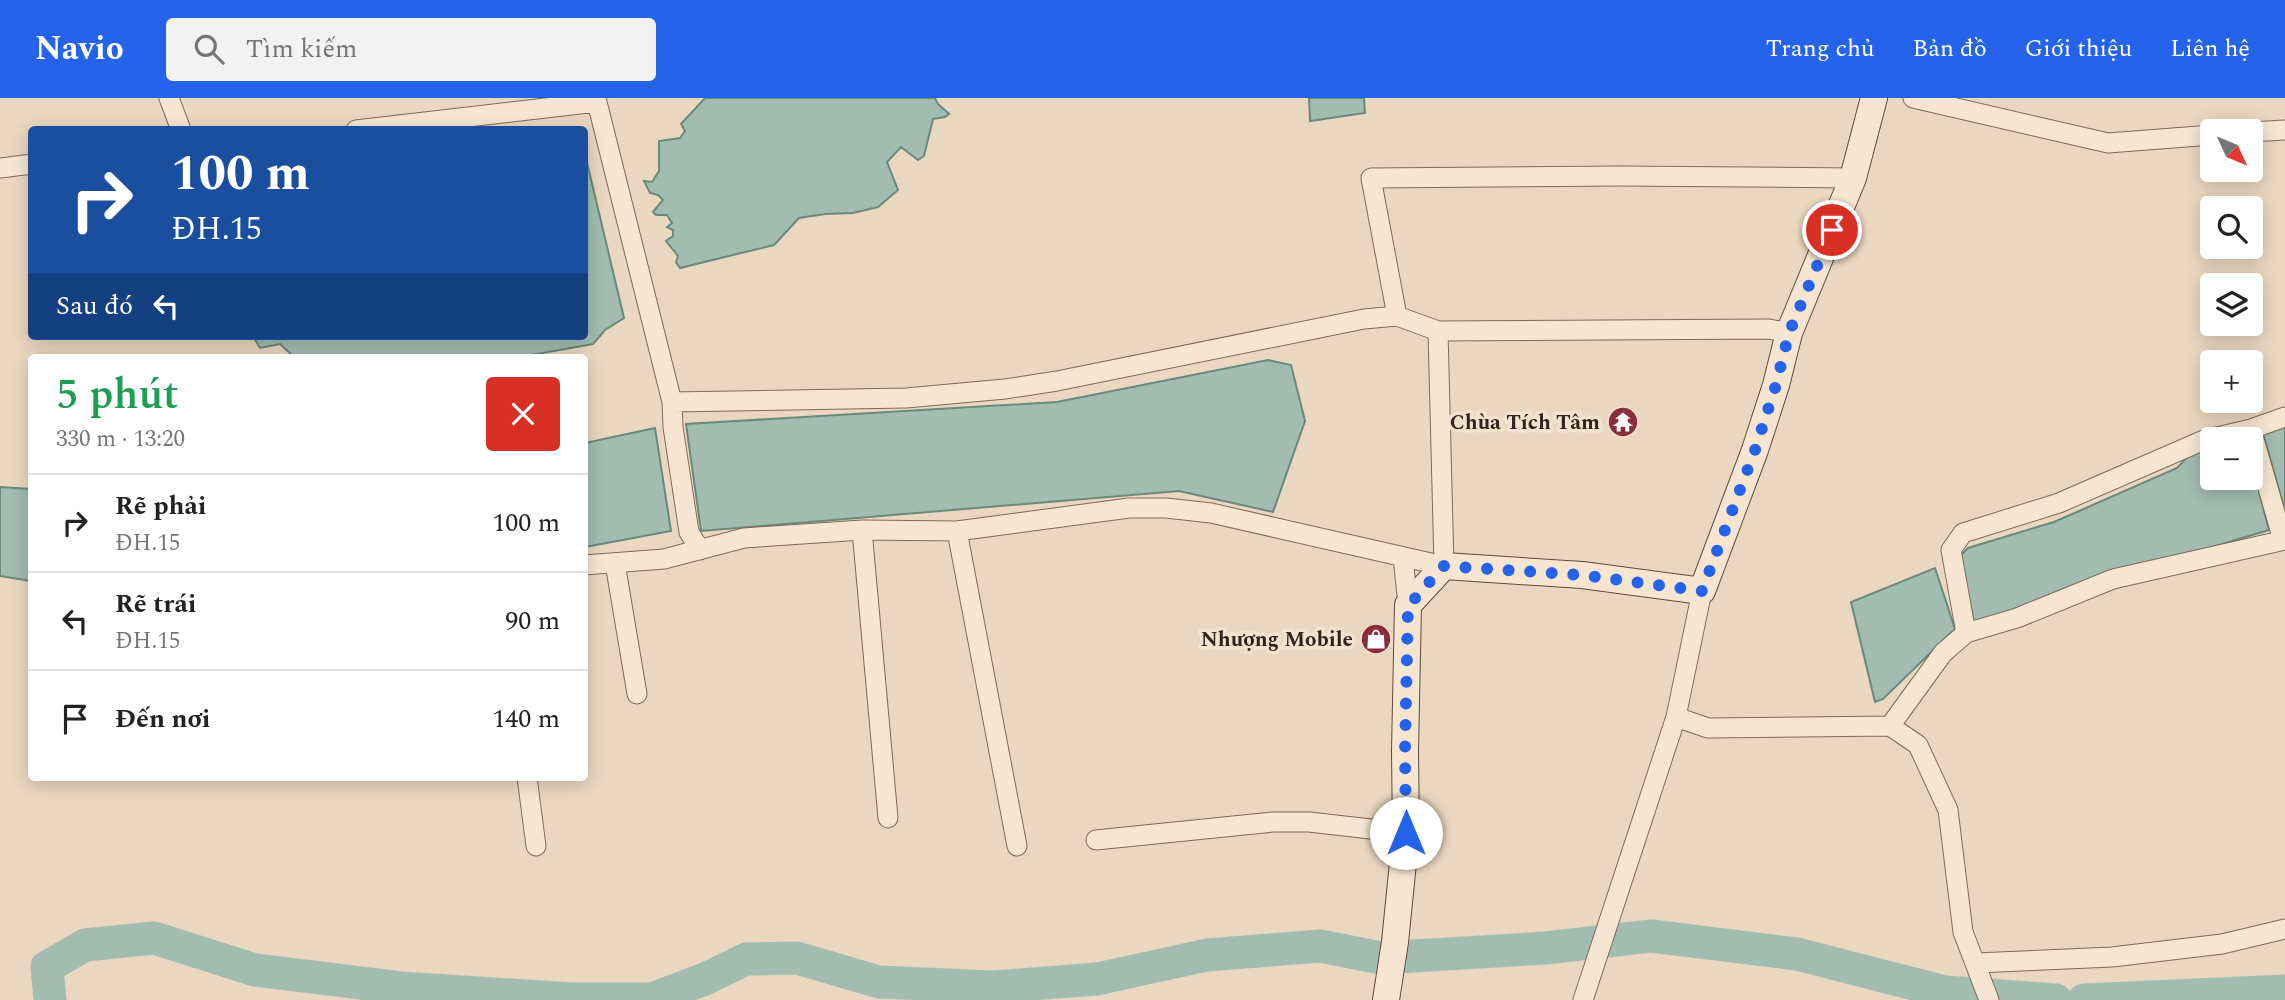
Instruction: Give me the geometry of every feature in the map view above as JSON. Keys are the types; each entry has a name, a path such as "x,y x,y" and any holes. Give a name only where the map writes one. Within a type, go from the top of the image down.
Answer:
{"main road":[{"path":"1386,1000 1406,833 1408,606 1444,566 1582,575 1702,591 1755,450 1789,333 1853,178 1874,98"}],"street":[{"path":"169,98 180,126"},
{"path":"1913,98 2108,143 2200,136"},
{"path":"390,126 597,102 672,402 673,428 689,532 700,550"},
{"path":"2263,131 2285,130"},
{"path":"0,168 28,164"},
{"path":"1397,316 1371,178 1853,178"},
{"path":"672,402 906,398 1005,389 1057,381 1337,323 1397,316 1438,331 1769,329 1789,333"},
{"path":"588,565 664,559 744,538 862,530 957,531 1129,508 1166,508 1211,513 1444,566 1438,331"},
{"path":"2261,427 2285,417"},
{"path":"1965,628 1951,550 1963,533 2059,503 2200,442"},
{"path":"1890,726 1943,653 1965,628 2017,618 2113,579 2282,535 2263,471"},
{"path":"862,530 888,818"},
{"path":"957,531 1017,846"},
{"path":"1403,557 1408,606"},
{"path":"615,563 637,694"},
{"path":"1584,998 1676,717 1702,591"},
{"path":"1676,717 1708,728 1890,726 1918,745 1948,810 1963,932 1989,1000"},
{"path":"528,781 536,846"},
{"path":"1096,840 1273,822 1309,822 1406,833"},
{"path":"1979,970 2222,944 2285,929"}],"shaded area":[{"path":"705,98 935,98 949,114 933,119 924,156 918,160 901,147 887,162 898,190 878,207 853,213 799,218 774,245 680,268 676,262 678,256 666,241 673,236 673,230 667,227 672,223 667,215 656,215 653,212 663,200 650,193 644,181 652,182 659,171 659,141 680,138 685,131 681,124"},
{"path":"1309,98 1364,98 1365,113 1310,121"},
{"path":"588,167 624,318 605,330 593,344 537,354 291,354 280,344 260,348 255,340 588,340"},
{"path":"1268,360 1291,365 1305,421 1273,512 1179,491 701,531 686,424 1057,402"},
{"path":"2285,423 2285,511 2263,434 2263,430"},
{"path":"655,428 671,531 588,546 588,442"},
{"path":"2200,448 2200,490 2258,490 2269,530 1974,622 1959,557 1968,548 2054,522 2177,468 2195,449"},
{"path":"0,487 28,489 28,581 0,576"},
{"path":"1935,568 1955,629 1883,699 1875,702 1851,602"}],"waterway":[{"path":"50,1000 47,967 85,945 154,938 255,970 401,988 572,999 652,999 705,979 746,959 797,958 879,982 993,987 1097,979 1207,955 1320,946 1381,958 1545,948 1651,936 1797,954 1945,992 2056,1000"},
{"path":"2084,1000 2285,991"}],"place":[{"name":"Chùa Tích Tâm","path":"1623,422"},
{"name":"Nhượng Mobile","path":"1376,639"}],"route":[{"path":"1406,833 1408,606 1444,566 1582,575 1702,591 1755,450 1789,333 1832,230"}]}
